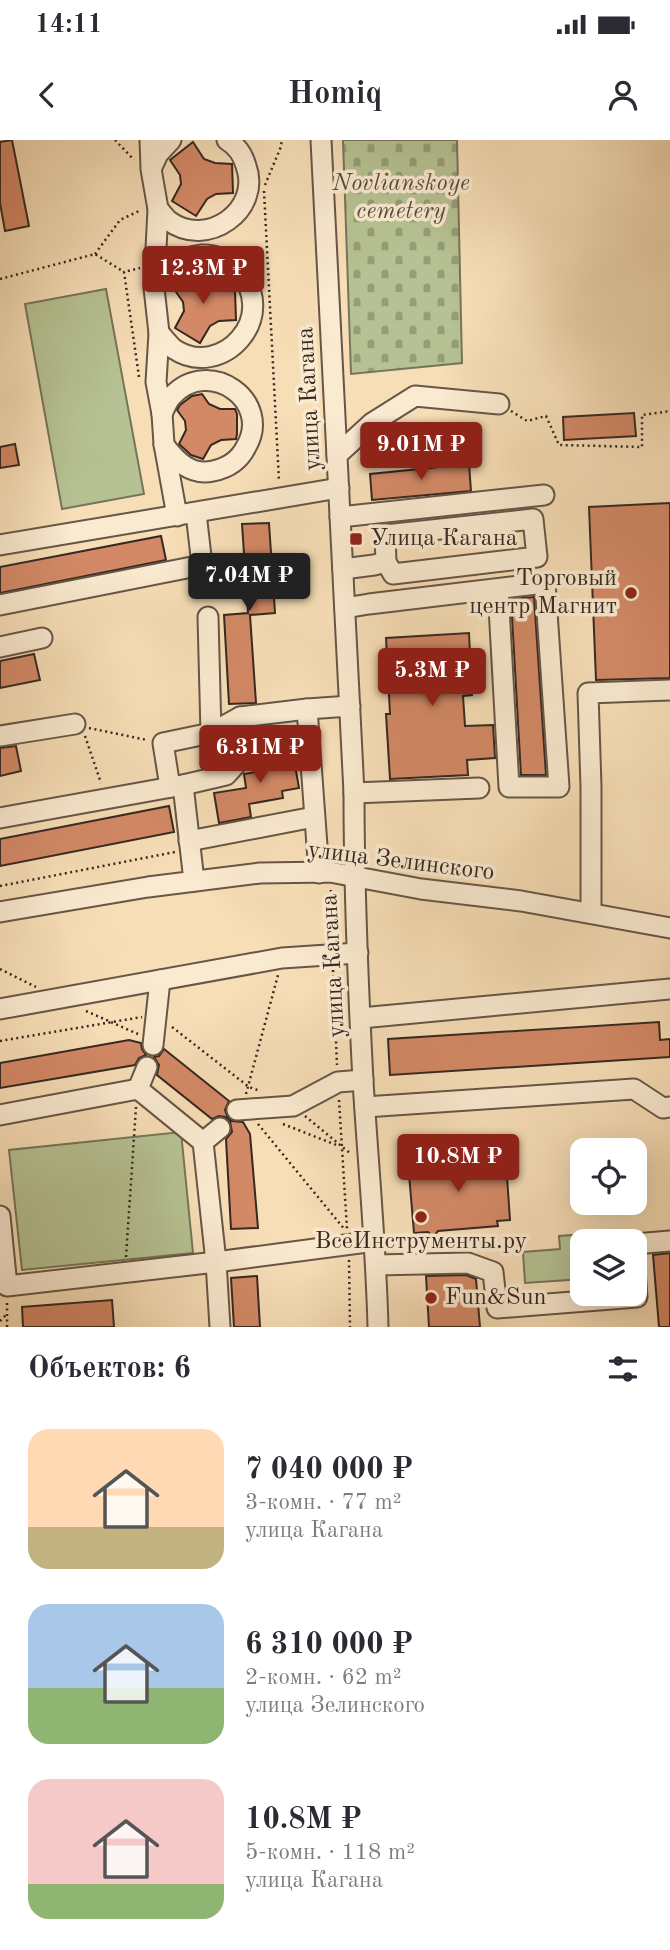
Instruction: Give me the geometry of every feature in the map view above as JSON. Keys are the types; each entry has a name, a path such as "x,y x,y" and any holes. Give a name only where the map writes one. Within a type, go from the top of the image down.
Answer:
{"street":[{"path":"0,605 202,565 164,444 156,382 159,333 154,288 158,206 151,169 150,140"},
{"path":"151,169 158,154 171,140"},
{"path":"158,206 170,221 185,229 202,231 218,227 233,218 243,205 249,189 249,172 243,156 227,140"},
{"name":"улица Кагана","path":"321,140 354,793 354,876 363,1080 375,1241 378,1327"},
{"path":"154,288 167,269 187,257 209,255 230,262 246,279 254,300 251,323 239,342 219,354 197,357 175,349 159,333"},
{"path":"162,414 170,398 184,385 201,380 219,381 236,390 242,397 253,422 250,440 241,456 227,467 209,472 190,469 175,459 164,444"},
{"path":"337,456 372,423 415,396 499,404"},
{"path":"0,545 339,488"},
{"path":"340,517 544,495"},
{"path":"533,519 537,557 393,574 386,562 385,535 533,519"},
{"path":"343,569 386,562"},
{"path":"345,608 545,583 559,787 509,787 498,589"},
{"path":"208,617 212,733"},
{"path":"0,646 42,638"},
{"path":"591,913 588,693 670,690"},
{"path":"194,881 190,845 163,743 212,733 240,718 350,706"},
{"path":"307,709 319,873"},
{"path":"0,818 226,775 246,753 240,718"},
{"path":"0,736 75,724"},
{"path":"354,793 479,788"},
{"path":"190,845 314,817"},
{"name":"улица Зелинского","path":"0,912 260,873 330,872 421,889 521,901 670,928"},
{"path":"0,1009 282,958 358,953"},
{"path":"153,1043 160,980"},
{"path":"361,1018 670,989"},
{"path":"138,1089 147,1067"},
{"path":"245,1115 293,1106 338,1082 363,1080"},
{"path":"0,1115 138,1089 203,1142 220,1327"},
{"path":"365,1107 634,1089 663,1108 670,1107"},
{"path":"203,1142 220,1128"},
{"path":"0,1216 7,1286 375,1241"},
{"path":"647,1243 670,1241"},
{"path":"376,1265 468,1263 493,1272 497,1308 570,1302"}],"path":[{"path":"280,499 264,187 282,140"},
{"path":"0,279 94,254 120,220 158,206"},
{"path":"94,254 124,272"},
{"path":"499,404 527,421 546,416 559,445 642,447 642,415 670,411"},
{"path":"107,799 82,726 163,743"},
{"path":"0,886 190,845"},
{"path":"282,958 249,1087 245,1115 347,1233"},
{"path":"0,1041 156,1015 249,1087"},
{"path":"111,1023 153,1043"},
{"path":"126,1268 138,1089"},
{"path":"281,1123 342,1147 355,1157"},
{"path":"7,1286 7,1327"},
{"path":"0,1321 7,1314"}],"green space":[{"name":"Novlianskoye cemetery","path":"343,140 457,140 462,363 351,374"},
{"path":"106,289 144,494 62,509 25,304"},
{"path":"181,1132 193,1253 22,1270 9,1150"},
{"path":"570,1235 570,1280 525,1283 523,1252 560,1249 559,1236"}],"building":[{"path":"12,140 29,226 5,231 0,203 0,142"},
{"path":"193,142 204,159 232,164 233,193 216,194 207,199 196,216 172,201 181,184 180,175 170,160"},
{"path":"196,269 207,285 218,290 235,290 236,320 219,321 210,326 200,343 175,328 184,311 183,302 172,286"},
{"path":"202,394 209,404 220,409 235,409 237,414 236,439 221,440 211,445 203,459 191,455 179,444 186,430 185,421 177,410 192,396"},
{"path":"634,413 636,436 564,440 563,417"},
{"path":"15,444 19,465 0,468 0,447"},
{"path":"469,464 471,491 372,500 370,474"},
{"name":"Торговый центр Магнит","path":"670,503 670,678 596,680 589,507"},
{"path":"269,523 275,613 250,615 256,703 229,704 224,615 248,613 242,524"},
{"path":"161,536 166,560 0,593 0,567"},
{"path":"534,597 546,775 521,775 511,599"},
{"path":"469,633 472,695 463,696 465,726 493,725 495,758 467,760 468,775 390,779 386,714 390,714 386,638"},
{"path":"34,654 40,680 0,688 0,661"},
{"path":"291,742 299,788 282,791 283,798 249,804 251,817 219,823 214,793 246,788 244,774 267,770 263,747"},
{"path":"16,746 21,771 0,776 0,748"},
{"path":"169,806 174,832 0,866 0,839"},
{"path":"659,1022 660,1040 670,1039 670,1057 390,1075 388,1039"},
{"path":"129,1040 141,1043 146,1055 139,1058 135,1065 0,1088 0,1063"},
{"path":"164,1049 229,1101 225,1110 227,1116 232,1121 243,1122 250,1134 258,1228 231,1229 226,1139 232,1132 230,1121 219,1116 212,1119 157,1075 159,1065 154,1057 159,1056"},
{"path":"428,1154 434,1160 494,1155 494,1163 506,1162 510,1220 497,1221 498,1226 438,1231 433,1237 428,1232 414,1233 408,1162 423,1161"},
{"path":"670,1253 670,1327 659,1327 653,1255"},
{"path":"466,1275 476,1279 480,1327 429,1327 426,1276"},
{"path":"257,1276 260,1327 234,1327 231,1278"},
{"path":"112,1300 114,1327 23,1327 22,1307"}],"place":[{"name":"Улица Кагана","path":"356,539"},
{"name":"Торговый центр Магнит","path":"631,593"},
{"name":"ВсеИнструменты.ру","path":"421,1217"},
{"name":"Fun&Sun","path":"431,1298"}]}
